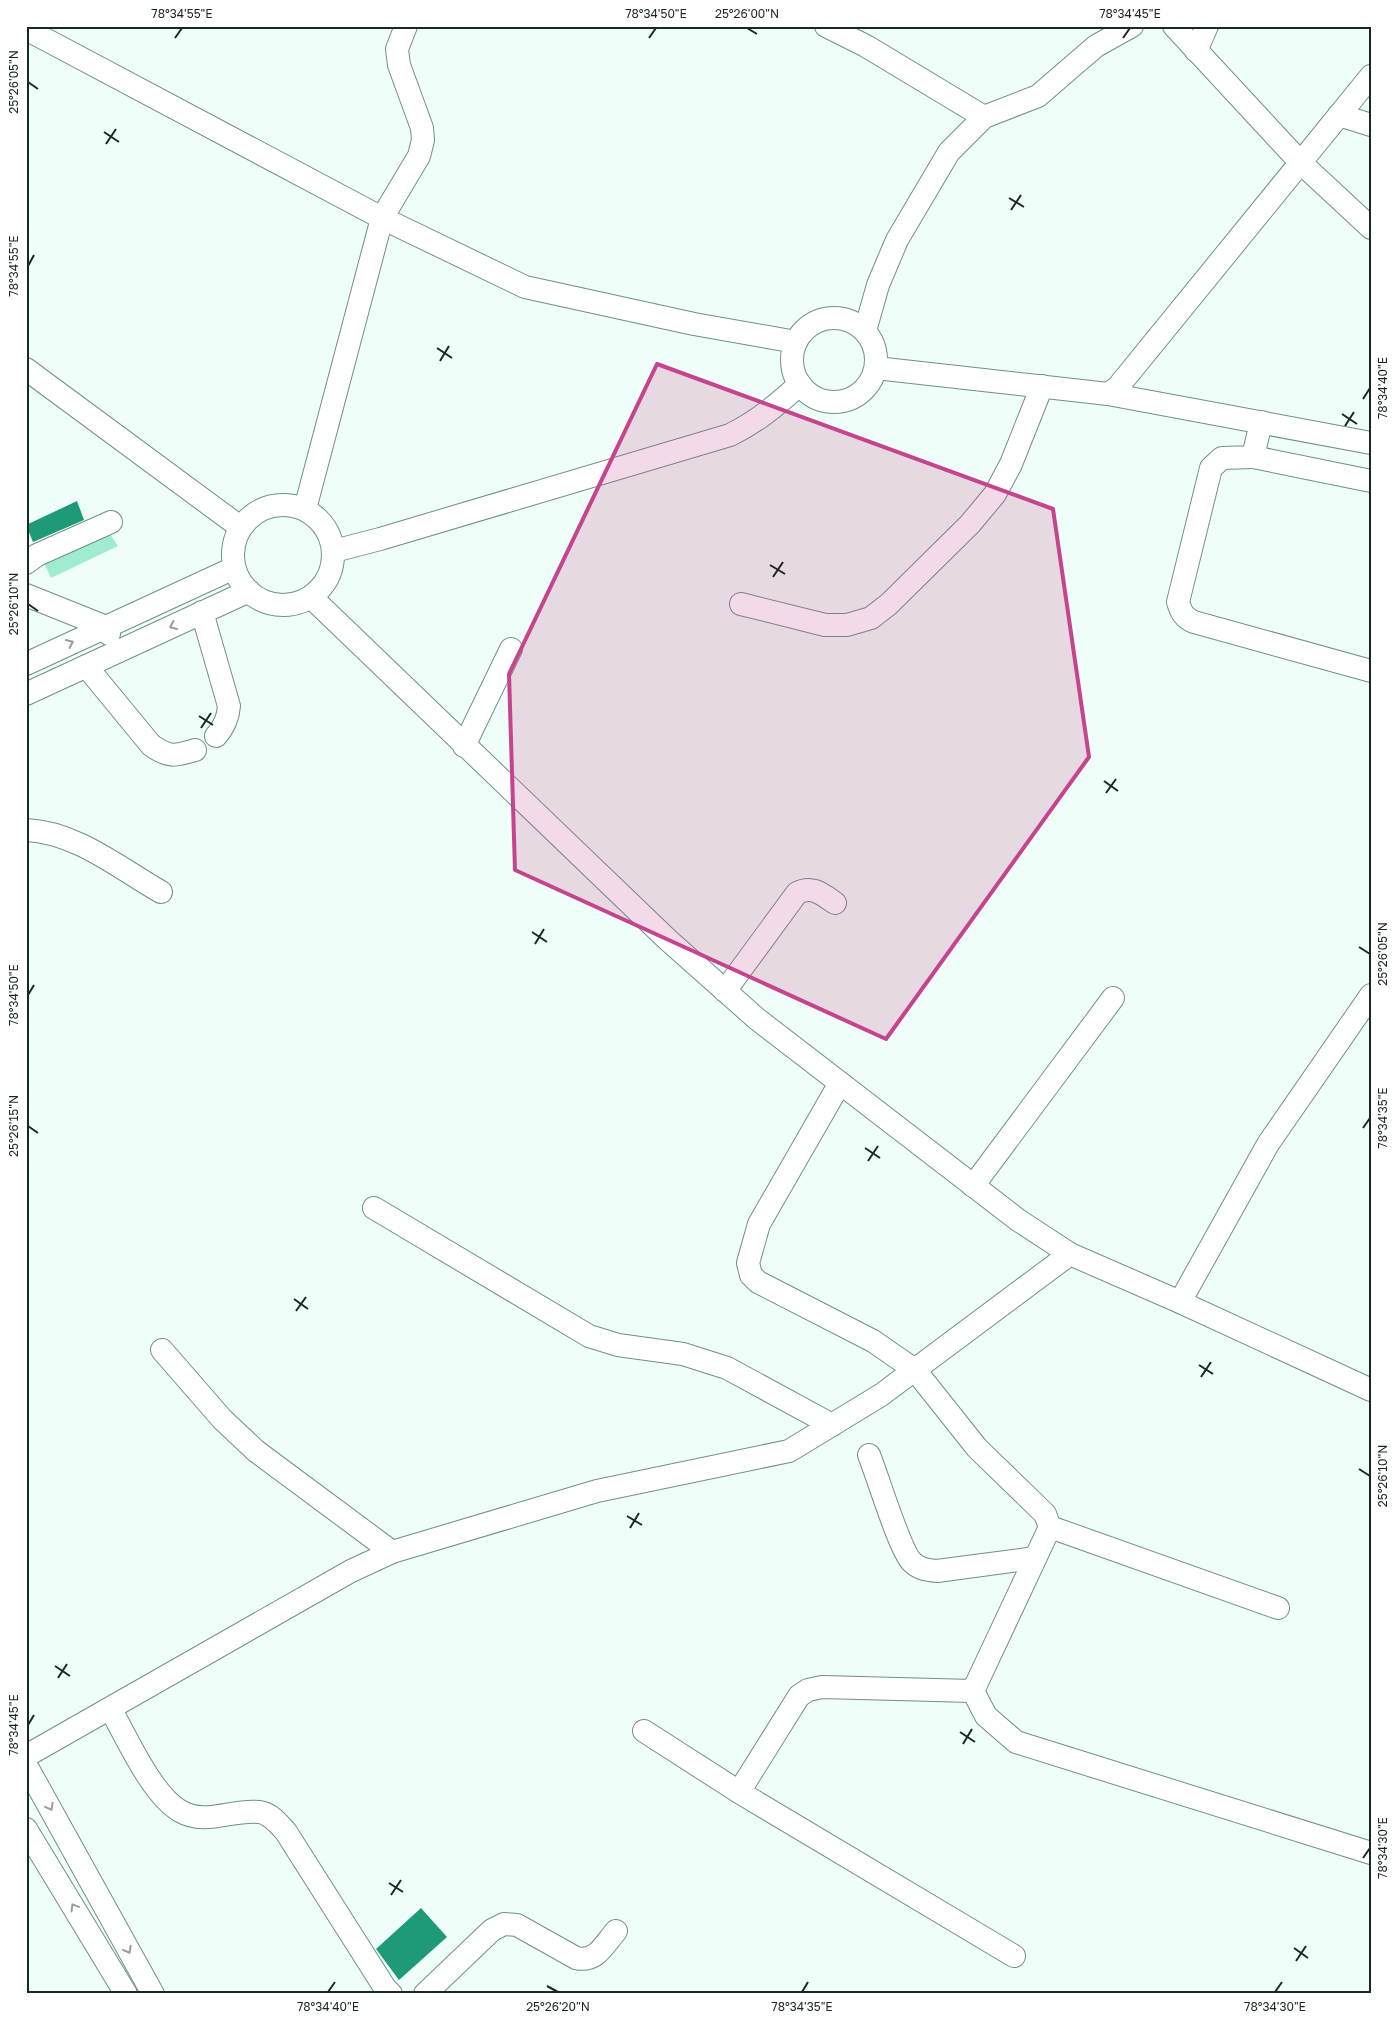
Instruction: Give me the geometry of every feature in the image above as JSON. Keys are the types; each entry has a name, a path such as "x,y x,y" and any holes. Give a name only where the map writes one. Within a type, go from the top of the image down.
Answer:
{"street":[{"path":"305,509 382,218 419,156 424,140 422,128 399,65 397,49 406,26"},
{"path":"826,26 866,46 984,116"},
{"path":"865,331 878,285 896,240 949,152 984,116 1038,96 1096,46 1132,26"},
{"path":"1174,26 1300,162 1371,228"},
{"path":"1196,51 1207,26"},
{"path":"26,29 382,218 525,287 694,324 796,342"},
{"path":"1108,394 1116,388 1371,76"},
{"path":"1339,115 1371,125"},
{"path":"828,318 841,318 854,323 865,331 872,342 876,355 876,368 871,381 863,391 852,398 837,402 823,401 810,394 800,384 793,371 792,356 796,342 804,330 815,322 828,318"},
{"path":"876,368 1108,394 1371,443"},
{"path":"26,370 240,527"},
{"path":"334,551 730,434 748,426 768,412 800,384"},
{"path":"741,604 825,625 847,625 871,618 889,604 970,524 995,494 1011,464 1042,386"},
{"path":"1253,458 1261,422"},
{"path":"1371,481 1253,458 1222,458 1214,462 1178,602 1180,611 1187,619 1194,622 1371,671"},
{"path":"289,504 305,509 320,520 329,534 334,551 332,568 326,582 311,597 285,605 270,603 249,591 234,568 232,557 235,539 240,527 255,512 271,505 289,504"},
{"path":"26,563 37,556 111,522"},
{"path":"26,664 234,568"},
{"path":"26,694 249,591"},
{"path":"26,595 106,627 117,651"},
{"path":"311,597 464,746 668,940 725,991 1018,1220 1070,1254 1180,1302 1371,1390"},
{"path":"202,612 229,706 226,722 216,736"},
{"path":"464,746 511,649"},
{"path":"86,666 151,745 161,752 174,756 195,750"},
{"path":"26,830 51,833 76,842 161,892"},
{"path":"725,991 797,893 805,888 814,889 835,903"},
{"path":"1180,1302 1268,1144 1371,995"},
{"path":"973,1186 1113,998"},
{"path":"840,1082 765,1210 748,1263 751,1274 758,1282 873,1341 915,1370 977,1448 1045,1514 1050,1526 1278,1608"},
{"path":"374,1208 589,1336 618,1345 683,1354 727,1368 832,1424"},
{"path":"26,1756 63,1738 351,1572 392,1552 597,1491 788,1451 881,1395 1070,1254"},
{"path":"162,1350 222,1419 256,1451 392,1552"},
{"path":"869,1455 902,1546 911,1562 923,1569 937,1571 1035,1558"},
{"path":"973,1691 1050,1526"},
{"path":"739,1792 799,1696 808,1690 822,1687 973,1691"},
{"path":"973,1691 986,1716 1016,1742 1371,1853"},
{"path":"102,1715 159,1794 179,1810 196,1817 206,1818 259,1812 275,1820 286,1832 385,1988 391,1994"},
{"path":"644,1731 739,1792 1014,1956"},
{"path":"26,1765 153,1994"},
{"path":"26,1828 126,1994"},
{"path":"425,1994 492,1930 504,1924 517,1925 576,1958 586,1961 594,1957 616,1931"}],"highlighted area":[{"path":"657,364 1053,509 1089,757 886,1039 515,870 509,674"}],"green space":[{"path":"102,522 118,546 51,578 39,553"}],"building":[{"path":"77,501 84,520 33,542 26,525"},
{"path":"421,1908 447,1937 399,1980 376,1949"}]}
